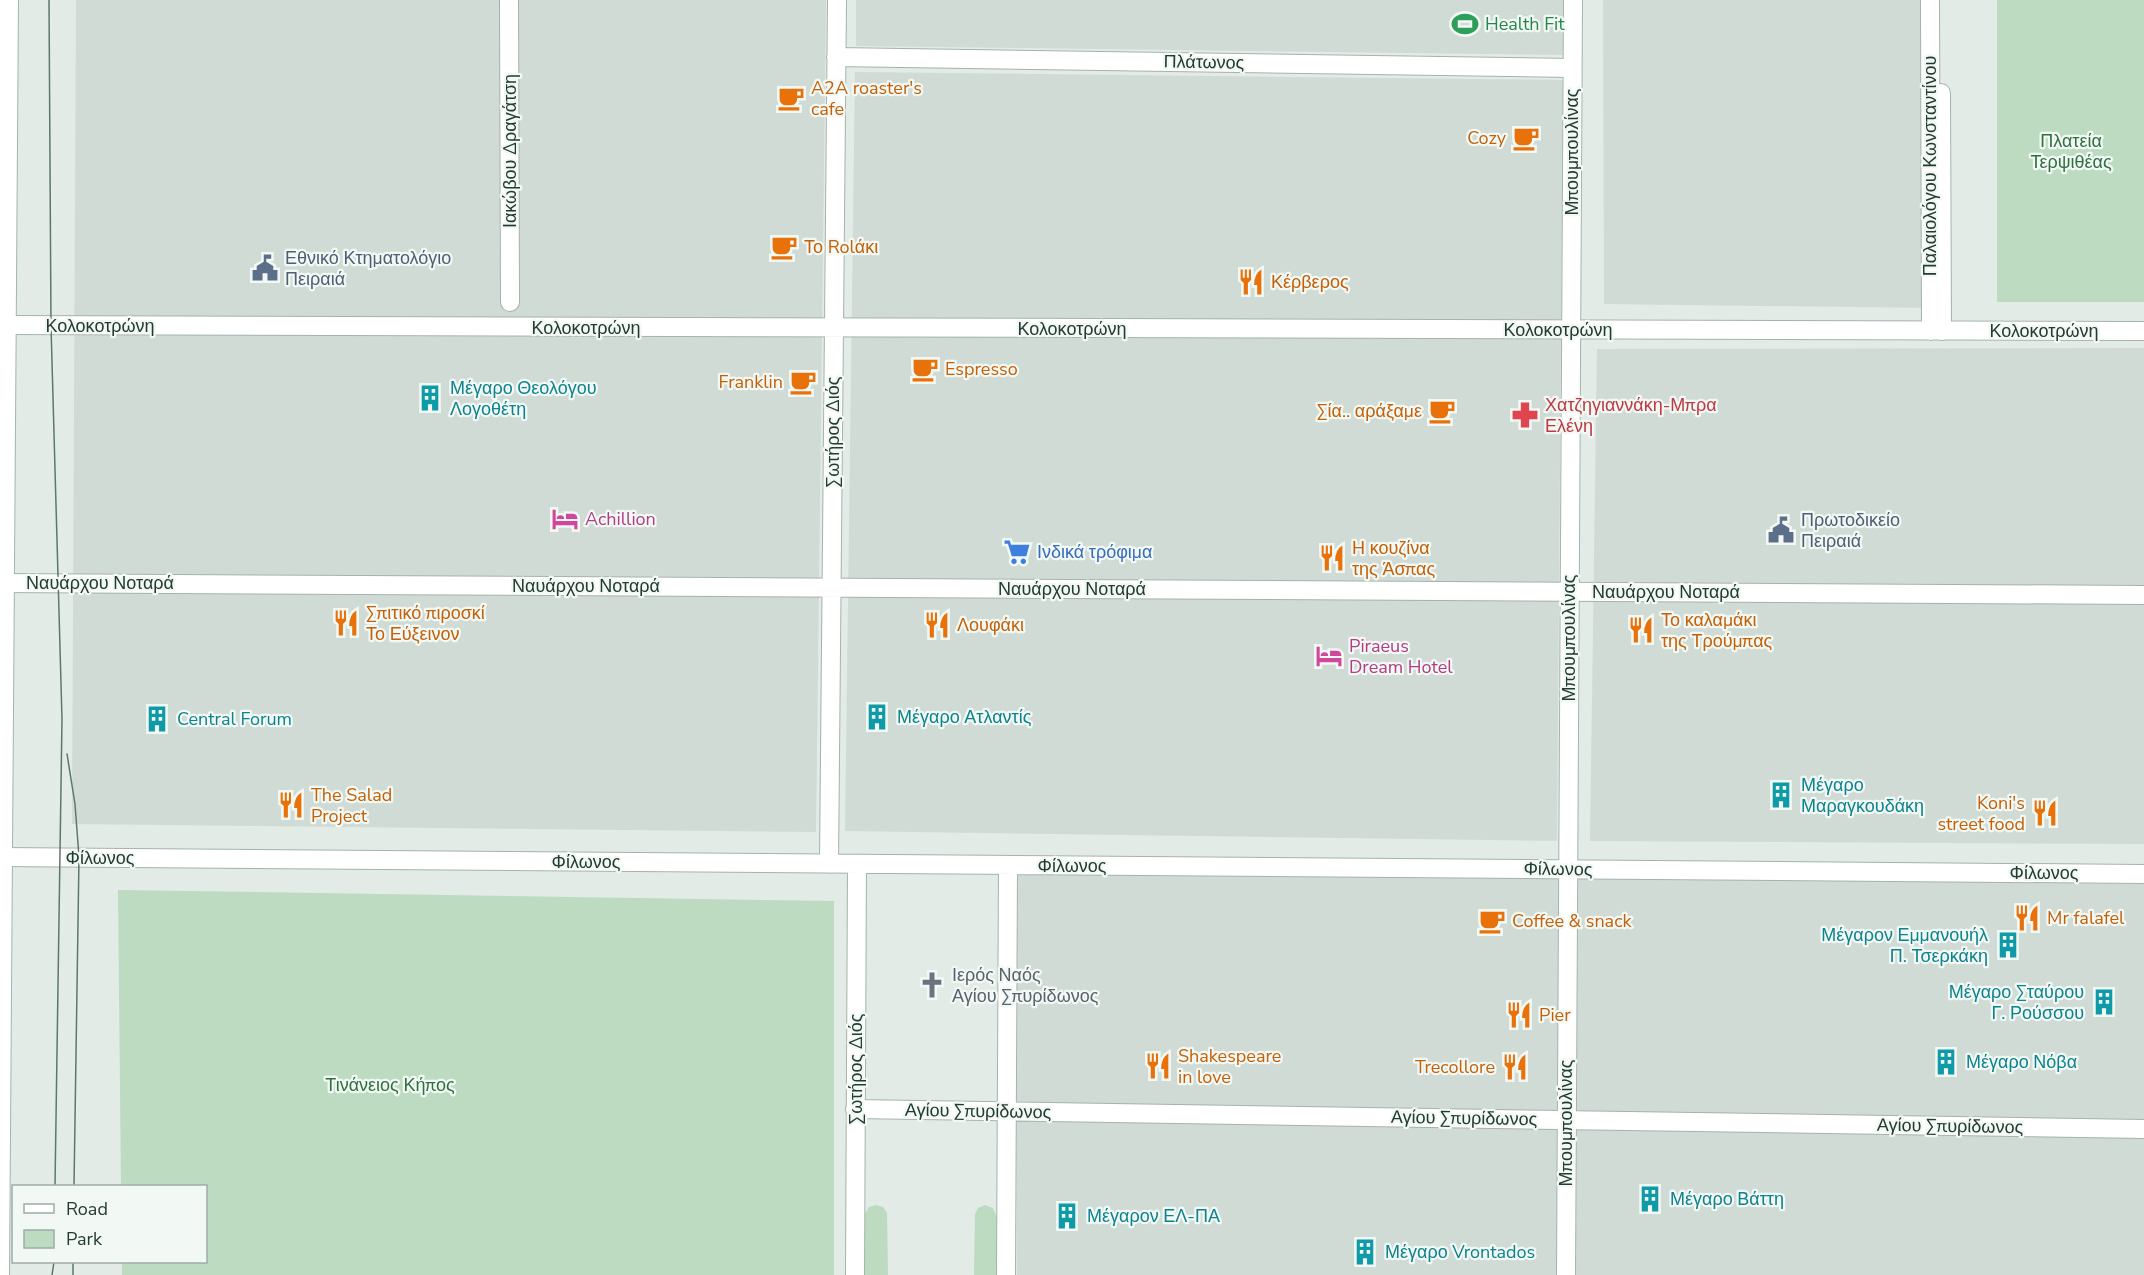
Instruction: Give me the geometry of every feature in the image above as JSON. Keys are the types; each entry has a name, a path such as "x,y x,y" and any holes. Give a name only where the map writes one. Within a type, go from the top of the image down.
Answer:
{"street":[{"path":"0,1275 4,325 9,0"},
{"name":"Ιακώβου Δραγάτση","path":"509,0 510,302"},
{"name":"Σωτήρος Διός","path":"829,864 837,0"},
{"name":"Μπουμπουλίνας","path":"1566,1275 1573,0"},
{"name":"Παλαιολόγου Κωνσταντίνου","path":"1930,0 1936,331"},
{"name":"Πλάτωνος","path":"837,57 1572,68"},
{"path":"1936,331 1941,93"},
{"name":"Κολοκοτρώνη","path":"4,325 2144,332"},
{"name":"Ναυάρχου Νοταρά","path":"3,583 2144,595"},
{"name":"Φίλωνος","path":"2,857 2144,874"},
{"name":"Σωτήρος Διός","path":"855,1275 857,864"},
{"path":"1006,1275 1008,865"},
{"name":"Αγίου Σπυρίδωνος","path":"855,1109 2144,1129"}],"shaded area":[{"path":"76,0 826,0 816,832 72,824"},
{"path":"856,0 1563,0 1563,55 856,46"},
{"path":"1603,0 1934,0 1934,308 1604,304"},
{"path":"855,72 1563,80 1557,841 845,831"},
{"path":"2144,348 2144,844 1590,841 1597,349"},
{"path":"1015,869 2144,884 2144,1275 1017,1275"}],"green space":[{"name":"Πλατεία Τερψιθέας","path":"1997,0 2144,0 2144,302 1997,302"},
{"name":"Τινάνειος Κήπος","path":"118,890 834,901 834,1275 122,1275 122,1263 207,1263 207,1185 121,1185"},
{"path":"876,1205 883,1207 887,1213 888,1275 865,1275 865,1214 869,1207"},
{"path":"985,1205 993,1208 997,1218 997,1275 974,1275 975,1214 978,1208"}],"tram line":[{"path":"49,0 51,326 62,719 55,1185"},
{"path":"67,754 75,804 79,857 74,1185"},
{"path":"52,1275 54,1263"},
{"path":"73,1263 73,1275"}],"place":[{"name":"Health Fit","path":"1465,24"},
{"name":"A2A roaster's cafe","path":"791,98"},
{"name":"Cozy","path":"1526,138"},
{"name":"Το Rolάκι","path":"784,247"},
{"name":"Εθνικό Κτηματολόγιο Πειραιά","path":"265,268"},
{"name":"Κέρβερος","path":"1251,282"},
{"name":"Espresso","path":"925,369"},
{"name":"Franklin","path":"803,382"},
{"name":"Μέγαρο Θεολόγου Λογοθέτη","path":"430,398"},
{"name":"Σία.. αράξαμε","path":"1442,411"},
{"name":"Χατζηγιαννάκη-Μπρα Ελένη","path":"1525,415"},
{"name":"Achillion","path":"565,519"},
{"name":"Πρωτοδικείο Πειραιά","path":"1781,530"},
{"name":"Ινδικά τρόφιμα","path":"1017,552"},
{"name":"Η κουζίνα της Άσπας","path":"1332,558"},
{"name":"Σπιτικό πιροσκί Το Εύξεινον","path":"346,623"},
{"name":"Λουφάκι","path":"937,625"},
{"name":"Το καλαμάκι της Τρούμπας","path":"1641,630"},
{"name":"Piraeus Dream Hotel","path":"1329,656"},
{"name":"Μέγαρο Ατλαντίς","path":"877,717"},
{"name":"Central Forum","path":"157,719"},
{"name":"Μέγαρο Μαραγκουδάκη","path":"1781,795"},
{"name":"The Salad Project","path":"291,805"},
{"name":"Koni's street food","path":"2045,813"},
{"name":"Mr falafel","path":"2027,918"},
{"name":"Coffee & snack","path":"1492,921"},
{"name":"Μέγαρον Εμμανουήλ Π. Τσερκάκη","path":"2008,945"},
{"name":"Ιερός Ναός Αγίου Σπυρίδωνος","path":"932,985"},
{"name":"Μέγαρο Σταύρου Γ. Ρούσσου","path":"2104,1002"},
{"name":"Pier","path":"1519,1015"},
{"name":"Μέγαρο Νόβα","path":"1946,1062"},
{"name":"Shakespeare in love","path":"1158,1066"},
{"name":"Trecollore","path":"1515,1067"},
{"name":"Μέγαρο Βάττη","path":"1650,1199"},
{"name":"Μέγαρον ΕΛ-ΠΑ","path":"1067,1216"},
{"name":"Μέγαρο Vrontados","path":"1365,1252"}]}
